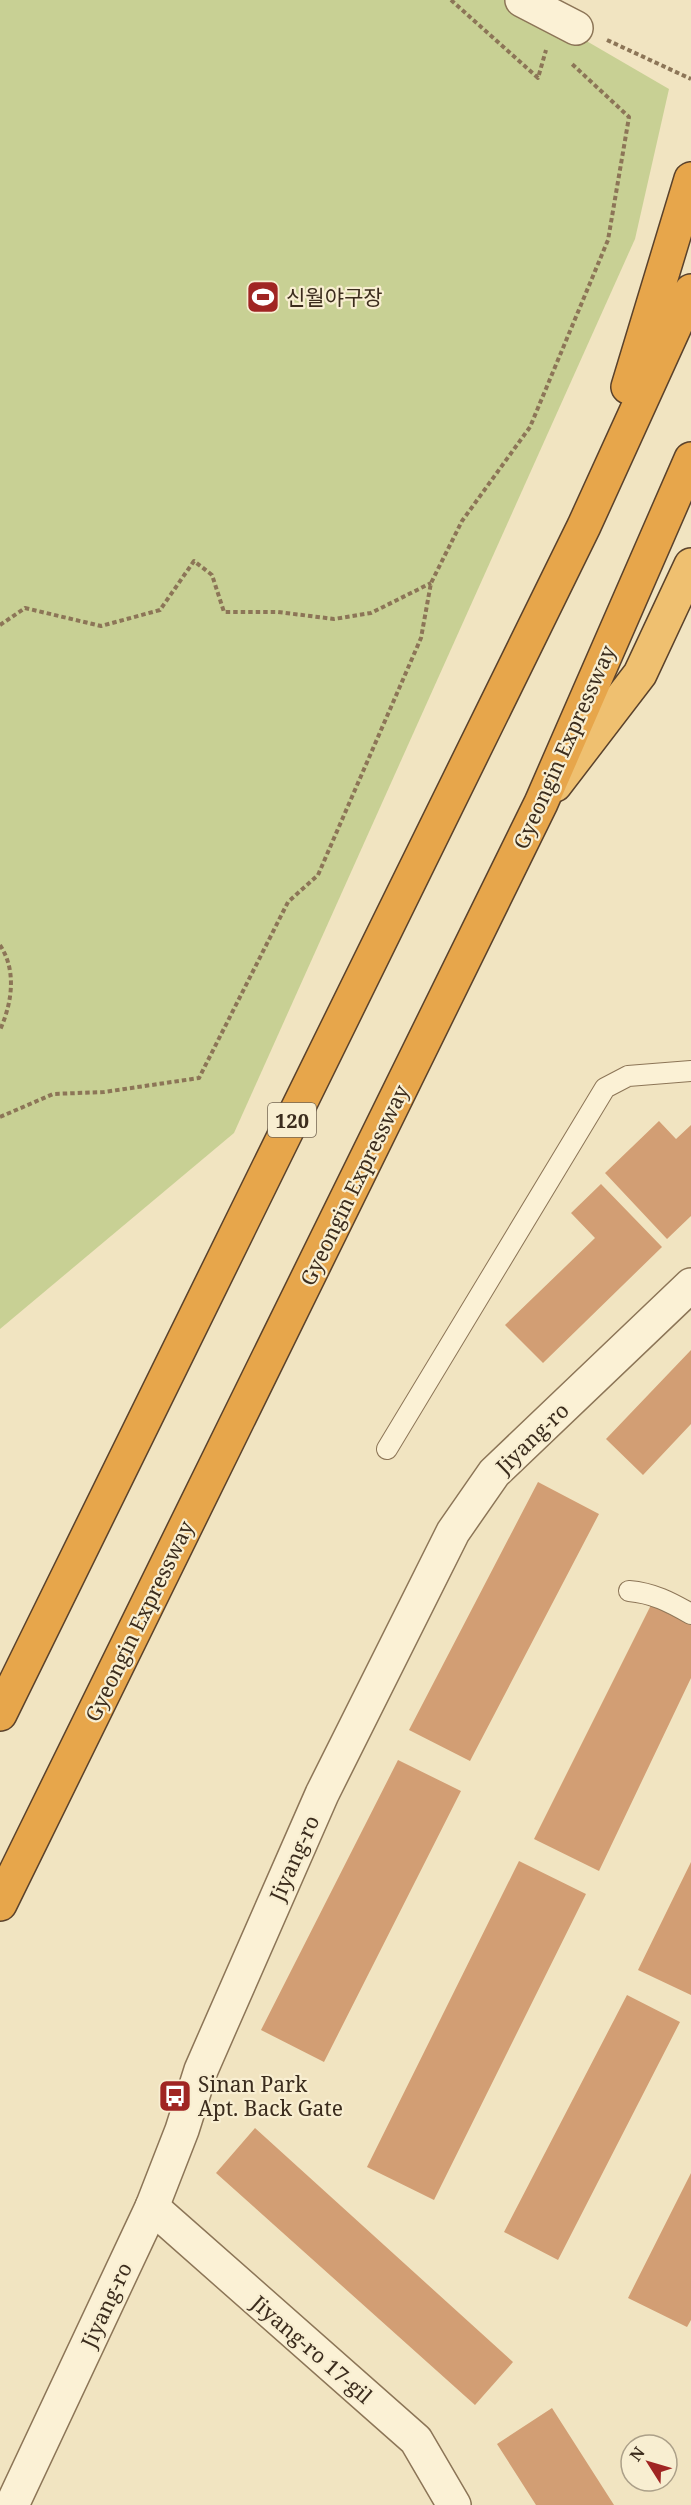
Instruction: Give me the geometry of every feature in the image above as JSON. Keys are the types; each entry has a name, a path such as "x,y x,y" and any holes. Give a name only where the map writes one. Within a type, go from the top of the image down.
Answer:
{"highway":[{"path":"584,526 672,248 691,179"},
{"path":"584,526 691,291"},
{"name":"Gyeongin Expressway","path":"0,1904 541,803 691,459"},
{"name":"120","path":"0,1714 584,526"},
{"path":"541,803 640,674 691,565"}],"street":[{"path":"522,0 578,28"},
{"name":"Jiyang-ro","path":"12,2505 152,2207 182,2130 201,2070 322,1794 453,1533 494,1473 691,1285"},
{"name":"Jiyang-ro 17-gil","path":"152,2207 416,2440 454,2505"}],"lane":[{"path":"387,1449 605,1088 628,1076 691,1071"},
{"path":"629,1591 644,1592 665,1599 691,1614"}],"path":[{"path":"451,0 538,78 578,28"},
{"path":"578,28 691,79"},
{"path":"0,1117 53,1094 104,1092 199,1078 288,902 318,875 421,638 431,583 462,521 530,427 608,240 629,117 561,53 578,28"},
{"path":"0,625 25,608 101,626 160,610 194,561 212,575 224,612 278,612 334,619 371,612 431,583"},
{"path":"0,945 12,984 8,1012 0,1030"}],"green space":[{"path":"0,0 516,0 669,89 635,239 234,1133 0,1329"}],"building":[{"path":"659,1121 676,1139 691,1125 691,1216 667,1239 605,1173"},
{"path":"601,1184 662,1247 543,1363 505,1325 595,1238 571,1213"},
{"path":"691,1350 691,1424 643,1475 606,1439"},
{"path":"538,1482 599,1514 470,1761 409,1730"},
{"path":"651,1605 691,1625 691,1678 599,1871 534,1839"},
{"path":"398,1760 461,1791 324,2062 261,2030"},
{"path":"519,1861 586,1894 434,2200 367,2167"},
{"path":"691,1862 691,1995 638,1970"},
{"path":"627,1995 680,2022 558,2260 504,2232"},
{"path":"255,2128 513,2362 475,2405 216,2173"},
{"path":"691,2173 691,2320 687,2327 628,2298"},
{"path":"552,2408 614,2505 536,2505 497,2444"}],"place":[{"name":"신월야구장","path":"263,297"},
{"name":"Sinan Park Apt. Back Gate","path":"175,2096"}]}
